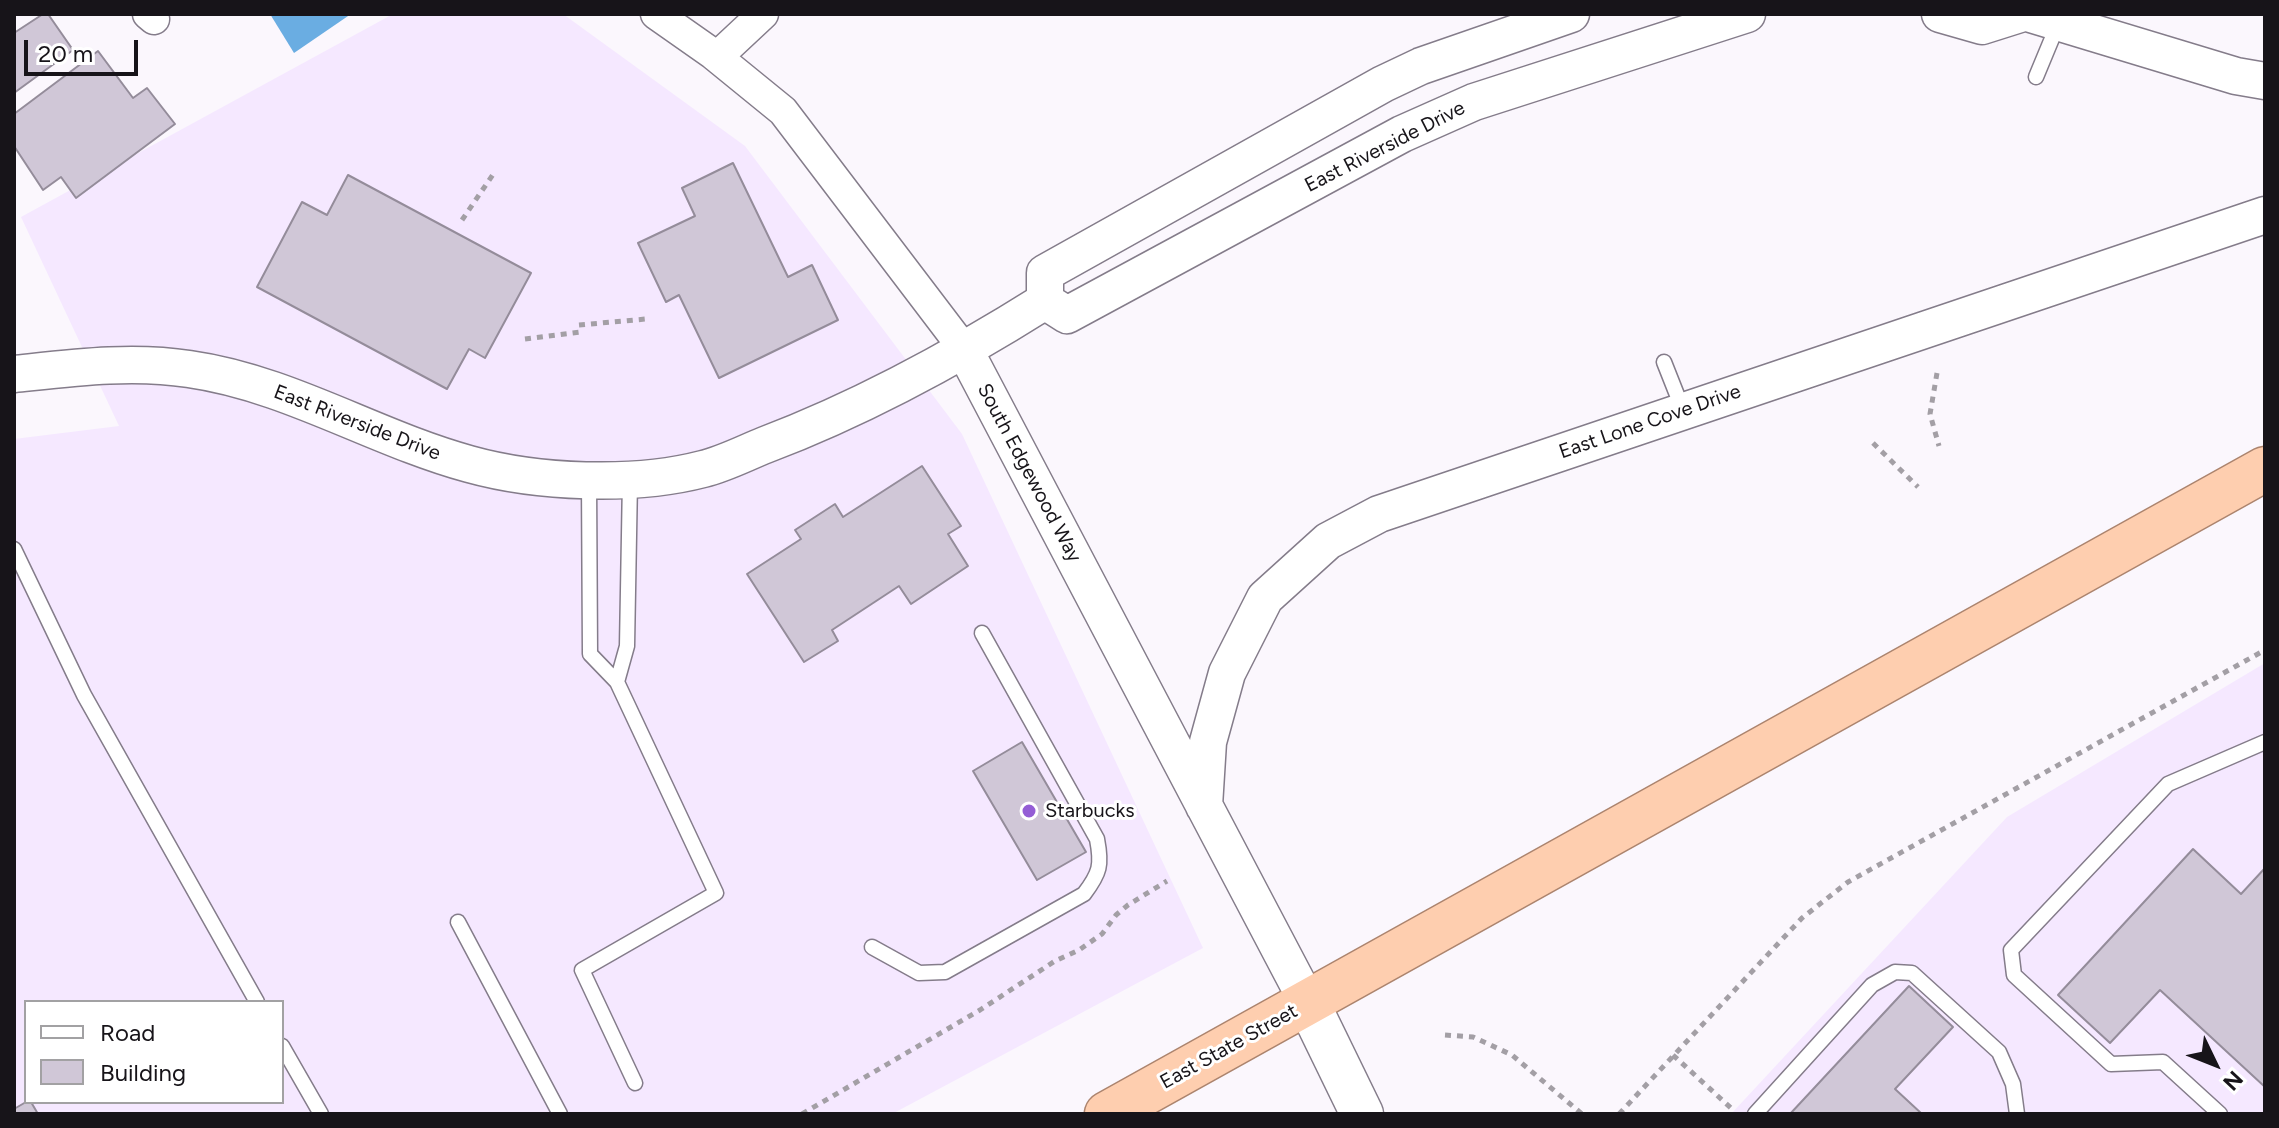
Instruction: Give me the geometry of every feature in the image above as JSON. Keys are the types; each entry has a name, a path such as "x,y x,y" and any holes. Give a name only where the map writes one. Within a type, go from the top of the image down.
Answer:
{"highway":[{"name":"East State Street","path":"1107,1114 2265,469"}],"main road":[{"path":"1308,1003 1362,1114"}],"street":[{"name":"South Edgewood Way","path":"656,14 717,57 783,111 964,349 1308,1003"},
{"path":"717,57 763,14"},
{"path":"1045,301 1045,273 1383,84 1421,66 1571,14"},
{"name":"East Riverside Drive","path":"14,374 91,365 188,369 257,385 322,408 401,443 471,465 530,478 630,479 703,469 830,420 964,349 1045,301 1067,315 1402,134 1474,102 1747,14"},
{"path":"1940,14 1982,26 2020,14"},
{"path":"2065,21 2236,76 2265,81"},
{"name":"East Lone Cove Drive","path":"1204,806 1208,742 1227,673 1265,598 1328,541 1379,514 2265,215"}],"lane":[{"path":"2036,77 2065,21"},
{"path":"1664,362 1683,411"},
{"path":"589,479 590,654 617,682 716,893 582,970 635,1083"},
{"path":"617,682 627,646 630,479"},
{"path":"14,549 84,695 256,1000"},
{"path":"872,947 919,973 945,972 1084,894 1096,879 1101,861 1097,839 982,633"},
{"path":"2220,1114 2163,1062 2111,1064 2014,975 2011,950 2168,784 2265,742"},
{"path":"458,922 560,1114"},
{"path":"1755,1114 1872,985 1895,972 1912,973 1999,1052 2013,1084 2017,1114"},
{"path":"284,1049 321,1114"}],"path":[{"path":"462,220 494,173"},
{"path":"525,339 646,319"},
{"path":"1937,373 1930,414 1939,446"},
{"path":"1873,443 1918,487"},
{"path":"1619,1114 1802,918 1848,882 2265,650"},
{"path":"802,1114 980,1010 1055,961 1079,950 1102,934 1128,905 1167,881"},
{"path":"1445,1035 1473,1037 1512,1055 1582,1114"},
{"path":"1673,1055 1738,1114"}],"shaded area":[{"path":"393,14 563,14 745,146 962,434 1203,948 892,1114 14,1114 14,439 119,426 21,217"},
{"path":"2265,663 2265,1114 1731,1114 2007,817"}],"water":[{"path":"270,14 351,14 294,53"}],"building":[{"path":"43,14 48,14 73,50 14,93 14,33"},
{"path":"98,51 133,98 147,88 175,124 76,198 61,177 43,190 14,146 14,114"},
{"path":"733,163 788,277 812,265 838,320 719,378 679,295 666,302 638,243 695,216 682,188"},
{"path":"348,175 531,273 485,358 469,349 447,389 257,287 302,202 327,215"},
{"path":"922,466 961,526 948,534 968,566 911,604 899,586 832,630 838,641 804,662 747,574 801,539 795,530 835,504 843,517"},
{"name":"Starbucks","path":"1022,742 1086,852 1037,880 973,771"},
{"path":"2193,849 2241,894 2265,868 2265,1087 2160,990 2110,1043 2058,995"},
{"path":"1909,986 1953,1027 1895,1089 1922,1114 1790,1114"},
{"path":"24,1103 32,1104 38,1114 14,1114 14,1109"}],"place":[{"name":"Starbucks","path":"1029,811"}]}
